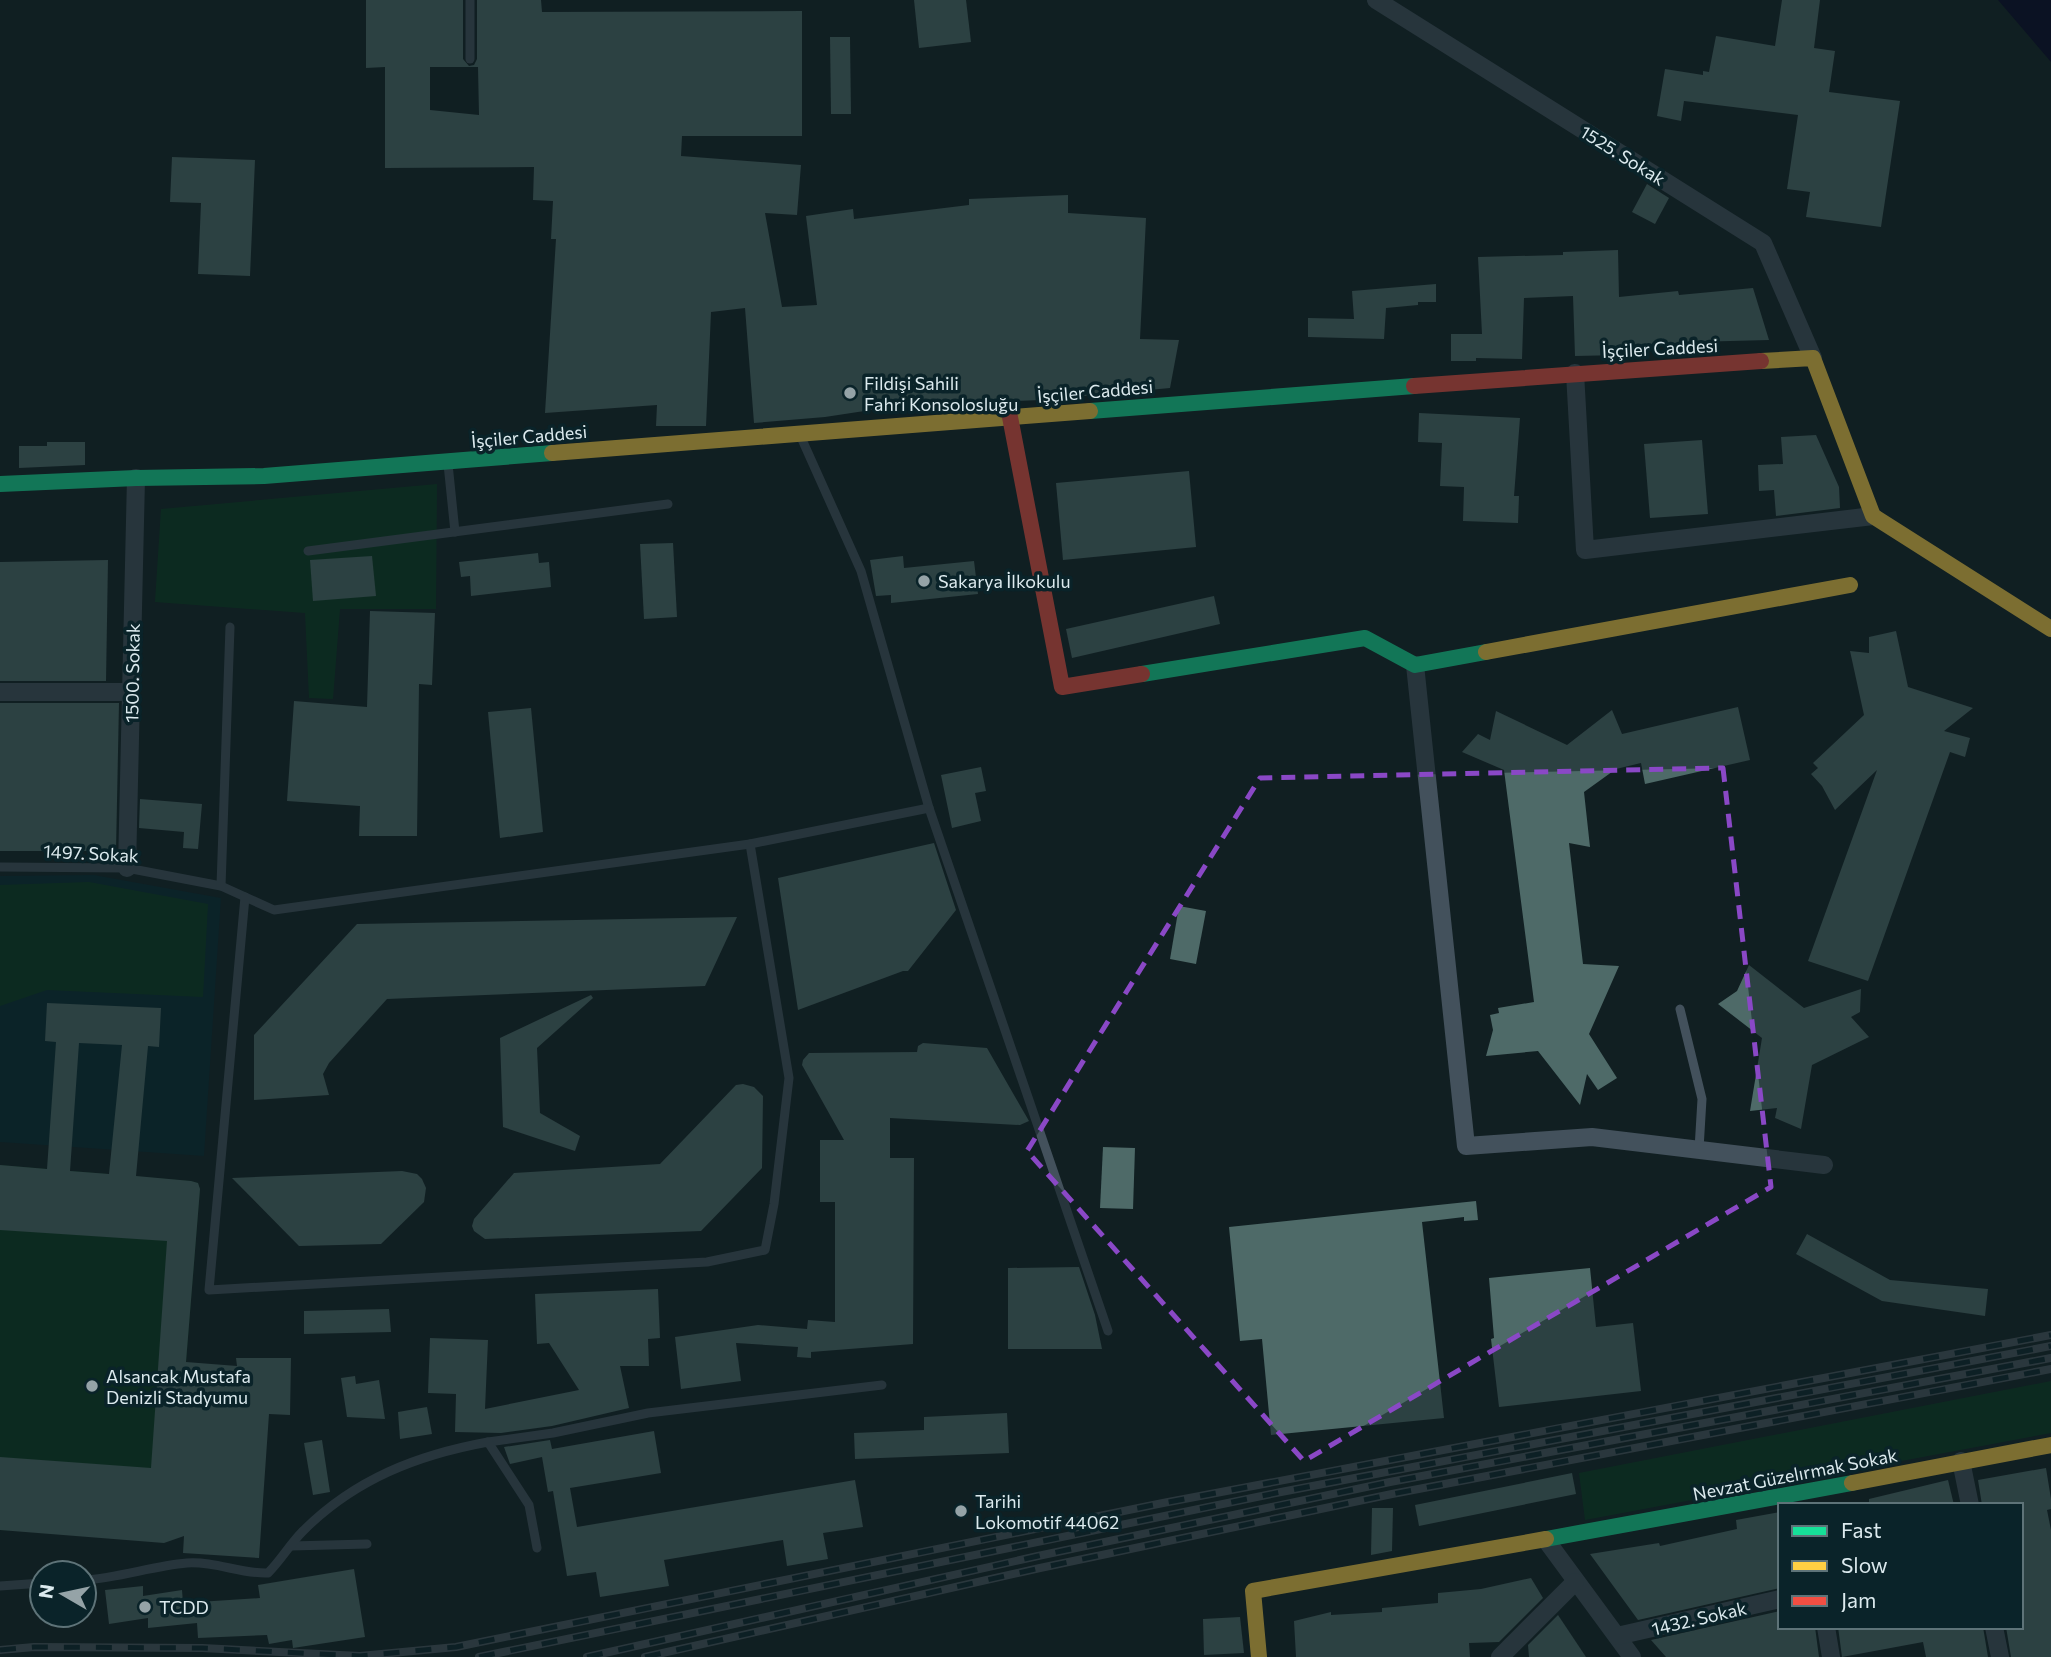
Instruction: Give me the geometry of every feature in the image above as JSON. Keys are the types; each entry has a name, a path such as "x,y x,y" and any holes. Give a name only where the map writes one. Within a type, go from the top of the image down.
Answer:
{"street":[{"name":"1525. Sokak","path":"1376,0 1763,243 1813,358"},
{"name":"İşçiler Caddesi","path":"0,484 264,476 1575,373 1813,358"},
{"path":"1813,358 1873,516 2051,629"},
{"path":"1575,373 1585,550 1873,516"},
{"path":"1010,417 1062,687 1365,638 1415,665 1850,585"},
{"name":"1500. Sokak","path":"127,868 136,478"},
{"path":"1415,665 1466,1146 1592,1137 1824,1165"},
{"path":"0,692 131,692"},
{"name":"Nevzat Güzelırmak Sokak","path":"1780,1503 1961,1461 2051,1445"},
{"path":"1961,1461 1970,1503"},
{"name":"Nevzat Güzelırmak Sokak","path":"1259,1657 1253,1591 1778,1503"},
{"path":"1546,1540 1632,1657"},
{"path":"1500,1657 1575,1582"},
{"name":"1432. Sokak","path":"1617,1636 1778,1599"},
{"path":"1826,1629 1832,1657"},
{"path":"1994,1629 2000,1657"}],"lane":[{"path":"470,0 470,59"},
{"path":"800,434 861,571 929,808 1108,1331"},
{"path":"448,462 455,532"},
{"path":"308,551 668,504"},
{"path":"221,886 230,627"},
{"name":"1497. Sokak","path":"0,867 127,868 221,886 274,910 750,844 929,808"},
{"path":"245,897 209,1290 706,1262 765,1251 774,1204 789,1078 750,844"},
{"path":"1680,1009 1702,1099 1699,1149"},
{"path":"98,1579 188,1563 227,1567 250,1574 268,1573 300,1533 325,1511 373,1477 451,1449 553,1433 648,1413 882,1385"},
{"path":"488,1442 529,1505 537,1548"},
{"path":"291,1546 367,1544"},
{"path":"0,1586 28,1584"}],"highlighted area":[{"path":"1723,768 1771,1187 1304,1461 1027,1151 1260,778"}],"shaded area":[{"path":"94,875 221,898 204,1156 0,1142 0,876"}],"green space":[{"path":"437,484 436,609 340,609 333,699 309,698 305,613 155,602 161,509"},
{"path":"89,882 208,904 203,997 47,990 0,1006 0,885"},
{"name":"Alsancak Mustafa Denizli Stadyumu","path":"0,1165 198,1183 200,1189 172,1536 0,1530"},
{"path":"2051,1381 2051,1433 1585,1520 1579,1473"}],"water":[{"path":"1998,0 2051,0 2051,62"}],"building":[{"path":"366,0 463,0 463,59 469,66 474,65 477,59 477,0 541,0 542,12 802,11 802,136 682,136 681,156 801,165 797,215 765,213 782,307 817,305 806,216 853,209 854,219 969,205 969,199 1068,195 1068,213 1146,218 1140,339 1179,340 1170,388 1041,400 884,408 825,417 754,423 745,308 711,312 706,426 656,426 657,405 545,413 556,239 551,239 553,201 533,200 534,167 385,168 385,67 366,68","holes":["430,67 478,67 479,115 430,110"]},
{"path":"914,0 966,0 971,42 919,48"},
{"path":"1782,0 1820,0 1814,48 1835,51 1829,92 1900,101 1881,227 1806,217 1810,192 1787,189 1798,115 1684,101 1681,121 1657,116 1665,69 1703,75 1703,71 1709,72 1716,36 1775,46"},
{"path":"830,37 850,37 851,114 831,114"},
{"path":"172,157 255,160 250,276 198,274 201,203 170,202"},
{"path":"1647,184 1669,198 1655,224 1632,212"},
{"path":"1618,250 1619,297 1753,288 1769,340 1692,342 1652,347 1653,350 1621,355 1575,356 1573,296 1524,298 1522,359 1476,358 1476,361 1451,361 1451,334 1482,334 1478,257 1563,255 1563,252"},
{"path":"1436,284 1436,302 1418,302 1418,305 1386,308 1384,339 1308,337 1308,318 1354,319 1352,291"},
{"path":"1419,413 1520,418 1514,496 1519,496 1518,523 1463,521 1464,487 1440,486 1442,443 1418,442"},
{"path":"1816,435 1839,487 1840,508 1776,516 1774,490 1759,491 1758,465 1783,464 1781,437"},
{"path":"1702,440 1708,514 1650,518 1644,444"},
{"path":"47,442 85,442 85,465 19,468 19,446 47,446"},
{"path":"1189,471 1196,547 1063,560 1056,483"},
{"path":"673,543 677,617 644,619 640,544"},
{"path":"538,553 539,563 549,562 551,587 471,596 470,576 461,577 459,562"},
{"path":"372,556 376,596 313,601 310,560"},
{"name":"Sakarya İlkokulu","path":"903,556 904,568 974,561 978,594 891,603 891,595 876,596 870,560"},
{"path":"108,560 106,681 0,681 0,562"},
{"path":"1214,596 1220,624 1072,658 1066,629"},
{"path":"370,611 435,613 432,685 419,684 417,836 359,836 360,806 287,801 294,701 367,707"},
{"path":"1896,631 1908,687 1973,708 1944,731 1970,738 1965,757 1950,752 1868,981 1808,961 1877,770 1835,810 1822,786 1811,774 1818,768 1813,763 1864,715 1850,651 1869,653 1869,637"},
{"path":"0,703 119,703 116,851 0,851"},
{"path":"1738,707 1750,760 1645,784 1641,763 1616,769 1584,792 1590,847 1569,843 1583,964 1619,966 1589,1034 1617,1078 1598,1090 1587,1074 1580,1105 1538,1051 1486,1056 1493,1030 1490,1015 1499,1013 1498,1008 1534,1002 1504,770 1462,752 1478,734 1490,740 1496,711 1567,745 1612,710 1622,734"},
{"path":"531,708 543,832 500,838 488,712"},
{"path":"981,767 986,791 975,793 981,821 952,828 941,775"},
{"path":"140,799 202,804 198,849 183,848 184,832 139,828"},
{"path":"934,843 956,910 908,971 798,1010 778,878"},
{"path":"1179,906 1206,911 1196,964 1170,959"},
{"path":"737,917 705,986 387,999 329,1063 323,1074 329,1095 254,1100 254,1035 357,924"},
{"path":"1749,965 1804,1008 1861,989 1860,1012 1851,1017 1869,1037 1812,1065 1801,1129 1775,1118 1777,1108 1750,1111 1762,1038 1718,1004 1737,991"},
{"path":"591,995 593,998 537,1048 540,1113 580,1136 575,1151 503,1127 500,1038"},
{"path":"47,1003 161,1008 159,1047 148,1046 136,1176 191,1181 198,1183 200,1189 186,1362 237,1366 236,1358 291,1358 290,1415 269,1414 259,1558 183,1553 184,1536 164,1543 0,1530 0,1457 151,1468 167,1241 0,1230 0,1165 47,1169 56,1042 45,1041","holes":["79,1043 122,1045 109,1174 70,1171"]},
{"path":"923,1043 987,1048 1029,1121 1020,1125 890,1118 890,1158 914,1158 913,1344 811,1352 811,1358 797,1357 798,1347 736,1343 741,1381 681,1389 675,1337 758,1325 807,1329 808,1320 835,1322 835,1202 820,1202 820,1140 844,1140 802,1065 803,1060 809,1053 917,1052 918,1046"},
{"path":"736,1085 754,1087 763,1096 762,1168 701,1231 485,1239 474,1231 474,1219 514,1173 660,1164"},
{"path":"1103,1147 1135,1148 1133,1209 1100,1208"},
{"path":"402,1171 417,1174 422,1179 426,1188 424,1202 381,1244 299,1246 232,1178"},
{"path":"1476,1201 1478,1220 1464,1221 1464,1217 1422,1222 1444,1418 1271,1435 1262,1339 1240,1341 1229,1227"},
{"path":"1807,1234 1890,1280 1988,1289 1985,1316 1882,1301 1796,1254"},
{"path":"1079,1267 1095,1315 1102,1349 1008,1349 1008,1268"},
{"path":"1590,1268 1596,1327 1633,1323 1641,1391 1499,1407 1491,1339 1494,1338 1489,1278"},
{"path":"658,1289 660,1338 648,1339 649,1366 620,1366 629,1408 552,1426 501,1433 455,1432 456,1394 428,1393 430,1338 488,1340 485,1409 579,1390 549,1343 537,1344 535,1294"},
{"path":"389,1309 391,1332 304,1334 304,1311"},
{"path":"355,1376 356,1384 379,1380 385,1419 347,1417 341,1378"},
{"path":"427,1407 432,1434 400,1439 398,1412"},
{"path":"1007,1413 1009,1453 855,1459 854,1433 924,1430 924,1417"},
{"path":"654,1431 661,1473 570,1488 577,1527 855,1480 863,1527 823,1533 828,1559 787,1566 783,1540 664,1560 669,1586 600,1597 596,1572 567,1576 553,1491 548,1492 542,1457 510,1464 504,1447 550,1440 552,1449"},
{"path":"322,1440 330,1492 313,1495 304,1443"},
{"path":"2046,1468 2051,1499 2051,1509 2047,1510 2051,1530 2051,1657 2011,1657 2006,1629 2023,1629 2023,1503 1982,1503 1978,1480"},
{"path":"1572,1473 1576,1494 1419,1526 1415,1505"},
{"path":"1948,1480 1954,1503 1869,1503 1869,1499"},
{"path":"1372,1508 1393,1508 1392,1551 1371,1555"},
{"path":"1778,1512 1778,1588 1638,1620 1590,1554 1659,1543 1660,1546 1737,1529 1736,1520"},
{"path":"354,1569 365,1637 293,1648 292,1640 269,1644 267,1635 198,1638 197,1623 148,1628 148,1618 109,1624 105,1590 143,1586 143,1596 182,1590 183,1603 260,1598 258,1585"},
{"path":"1531,1578 1543,1598 1499,1642 1469,1643 1470,1657 1296,1657 1294,1621 1331,1612 1331,1615 1382,1612 1382,1608 1438,1603 1438,1593 1481,1589"},
{"path":"1778,1611 1778,1629 1815,1629 1819,1657 1666,1657 1651,1640"},
{"path":"1558,1615 1586,1657 1529,1657 1528,1645"},
{"path":"1240,1617 1244,1653 1204,1655 1203,1619"},
{"path":"1838,1629 1983,1629 1988,1657 1926,1657 1923,1642 1842,1657"}],"railway":[{"path":"0,1650 34,1647 202,1648 360,1656 456,1647 1163,1503 2051,1335"},
{"path":"479,1657 1281,1492 2051,1346"},
{"path":"587,1657 1038,1556 1390,1482 2051,1358"},
{"path":"645,1657 1040,1568 1392,1494 2051,1369"}],"traffic: fast":[{"path":"1090,411 1414,386"},
{"path":"0,484 264,476 552,453"},
{"path":"1142,674 1365,638 1415,665 1486,652"},
{"path":"1546,1539 1852,1483"}],"traffic: slow":[{"path":"1761,361 1813,358 1873,516 2051,629"},
{"path":"552,453 1090,411"},
{"path":"1486,652 1850,585"},
{"path":"1852,1483 2051,1445"},
{"path":"1259,1657 1253,1591 1546,1539"}],"traffic: jam":[{"path":"1414,386 1761,361"},
{"path":"1010,417 1062,687 1142,674"}],"place":[{"name":"Fildişi Sahili Fahri Konsolosluğu","path":"850,393"},
{"name":"Sakarya İlkokulu","path":"924,581"},
{"name":"Alsancak Mustafa Denizli Stadyumu","path":"92,1386"},
{"name":"Tarihi Lokomotif 44062","path":"961,1511"},
{"name":"TCDD","path":"145,1607"}]}
